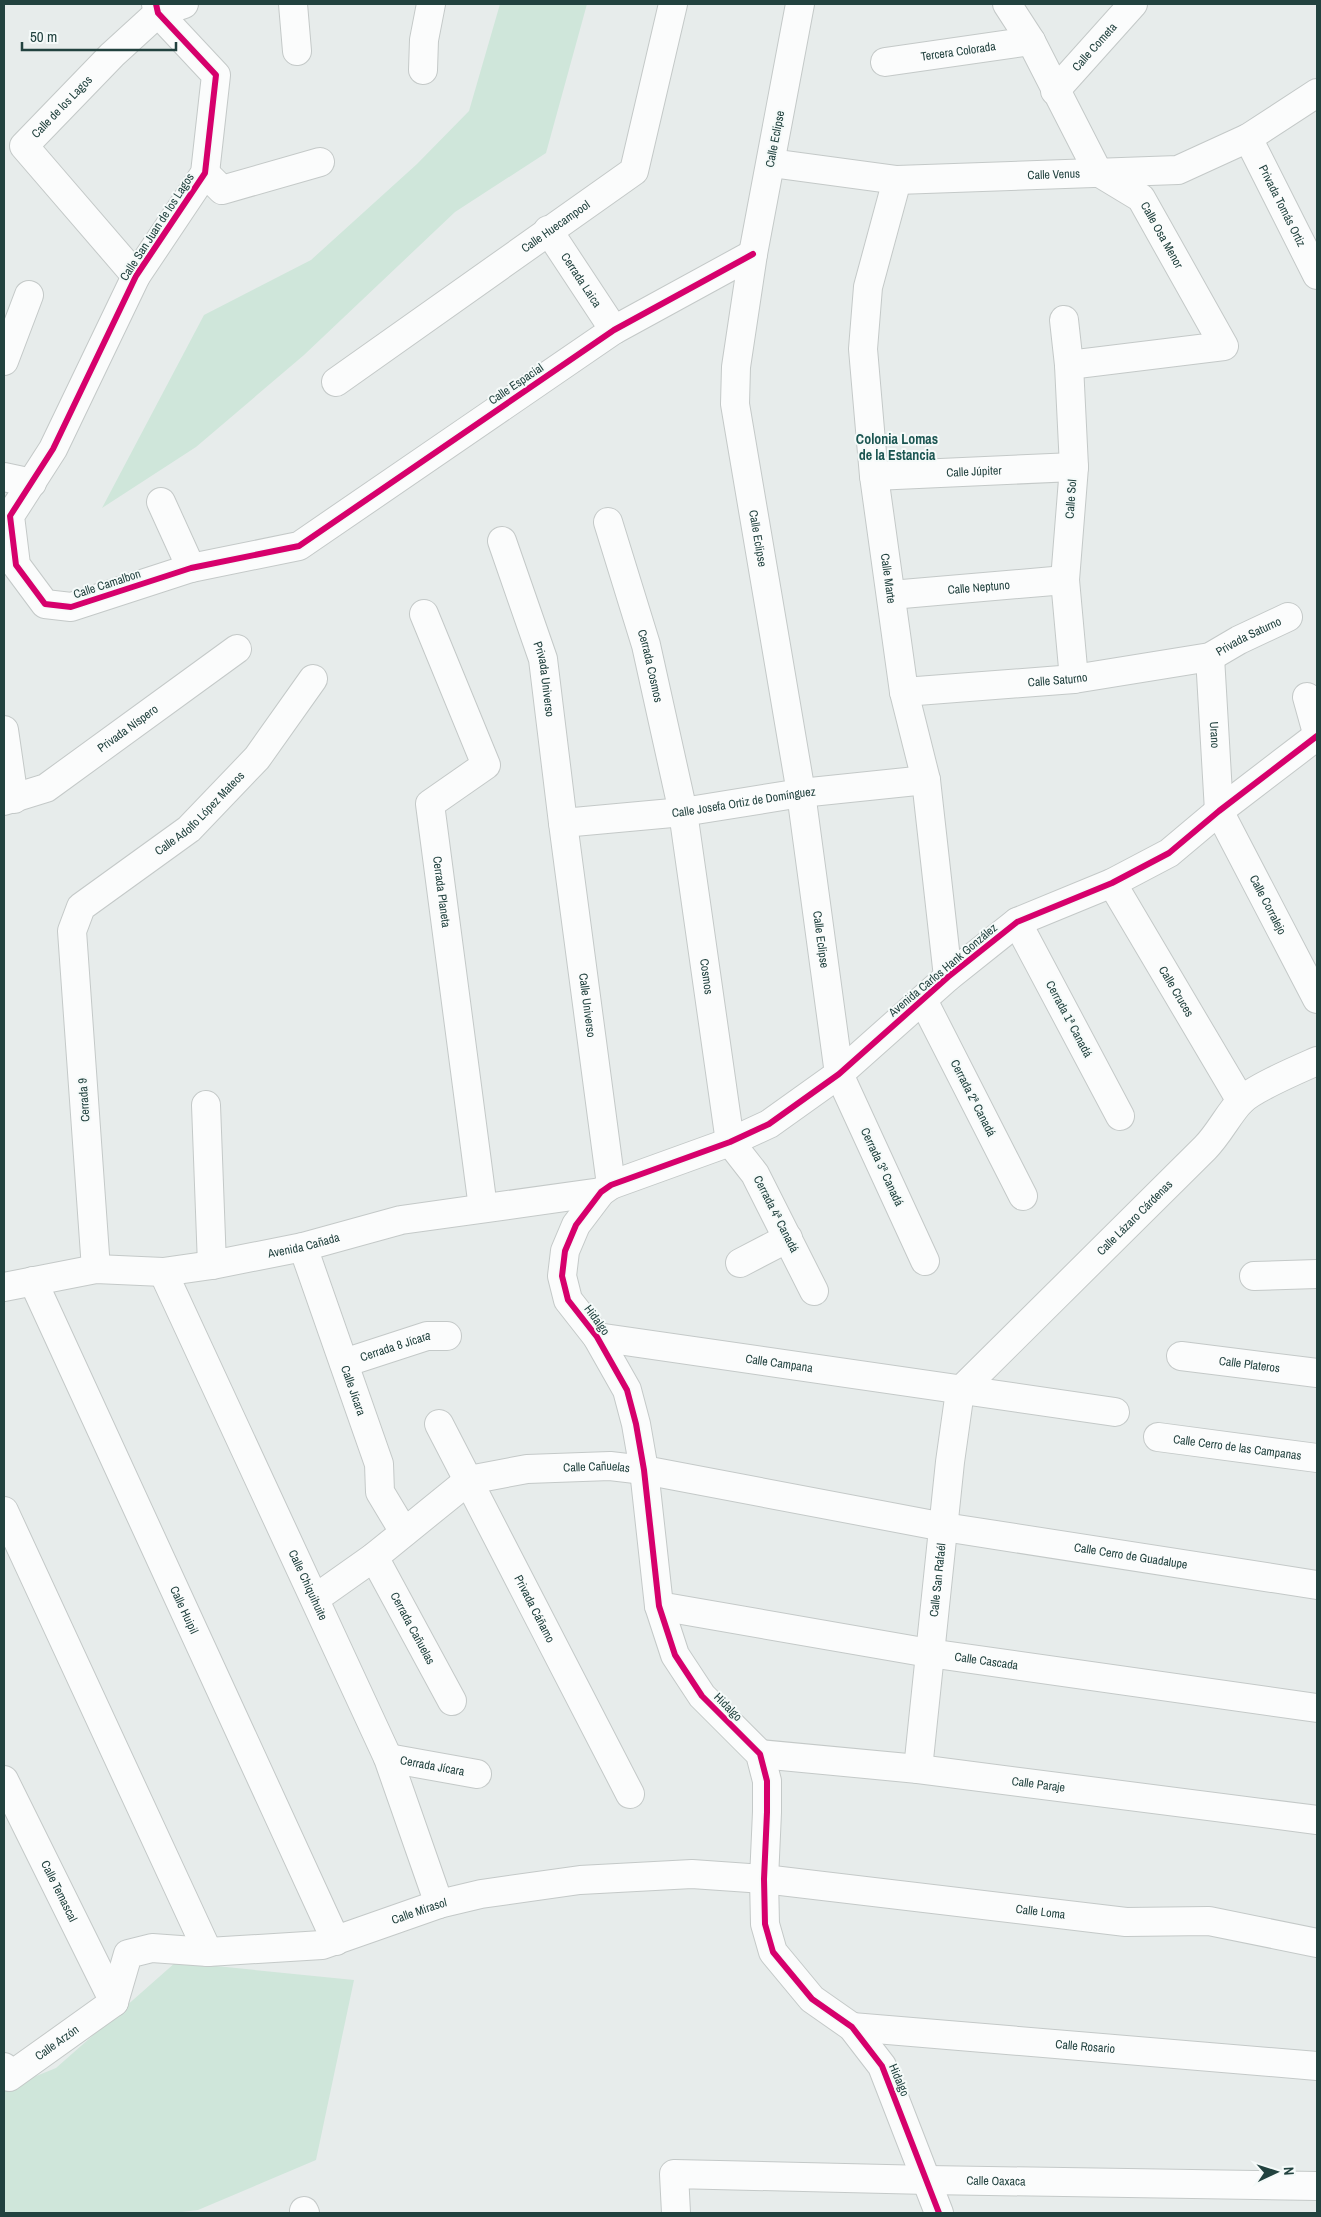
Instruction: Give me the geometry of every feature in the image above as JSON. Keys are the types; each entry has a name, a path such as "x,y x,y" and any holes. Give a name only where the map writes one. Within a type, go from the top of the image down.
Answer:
{"street":[{"path":"157,8 184,4"},
{"path":"293,4 297,51"},
{"path":"423,70 424,40 431,4"},
{"name":"Calle Huecampool","path":"336,382 548,230 634,171 673,4"},
{"name":"Calle Eclipse","path":"800,4 753,254 736,367 735,404 800,793 839,1074"},
{"path":"1007,4 1031,42 1098,172"},
{"name":"Calle Cometa","path":"1055,91 1133,4"},
{"name":"Calle San Juan de los Lagos","path":"32,483 53,449 136,276 205,173 216,75 157,8"},
{"name":"Calle de los Lagos","path":"136,276 24,146 157,8"},
{"name":"Tercera Colorada","path":"885,62 1031,42"},
{"name":"Calle Venus","path":"770,163 897,180 1178,170 1248,138 1317,93"},
{"name":"Privada Tomás Ortiz","path":"1248,138 1317,275"},
{"path":"205,173 222,190 320,162"},
{"name":"Calle Osa Menor","path":"1069,365 1224,346 1141,198 1098,172"},
{"name":"Calle Marte","path":"897,180 868,287 863,349 874,476 904,692 926,780 948,977"},
{"name":"Cerrada Laica","path":"548,230 614,330"},
{"name":"Calle Espacial","path":"191,568 300,546 614,330 753,254"},
{"path":"4,361 29,295"},
{"name":"Calle Sol","path":"1064,320 1069,365 1074,466 1066,580 1074,679"},
{"name":"Calle Júpiter","path":"874,476 1074,466"},
{"path":"4,477 32,483"},
{"name":"Calle Camalbon","path":"32,483 10,516 16,565 44,604 71,608 191,568"},
{"path":"161,502 191,568"},
{"name":"Cerrada Cosmos","path":"608,522 646,644 683,812"},
{"name":"Privada Universo","path":"502,541 544,660 563,824"},
{"name":"Calle Neptuno","path":"891,595 1066,580"},
{"name":"Cerrada Planeta","path":"424,614 486,764 430,804 483,1208"},
{"name":"Privada Saturno","path":"1210,657 1239,640 1288,617"},
{"name":"Privada Níspero","path":"9,800 46,788 237,649"},
{"name":"Calle Saturno","path":"904,692 1074,679 1210,657"},
{"name":"Urano","path":"1210,657 1219,811"},
{"name":"Calle Adolfo López Mateos","path":"72,931 81,907 189,829 250,765 313,678"},
{"path":"1307,697 1317,734"},
{"path":"4,730 9,800"},
{"name":"Avenida Carlos Hank González","path":"606,1189 730,1142 769,1124 839,1074 948,977 1017,922 1112,883 1169,853 1317,734"},
{"name":"Calle Josefa Ortiz de Domínguez","path":"563,824 683,812 800,793 926,780"},
{"name":"Calle Corralejo","path":"1219,811 1317,999"},
{"name":"Cosmos","path":"683,812 730,1142"},
{"name":"Calle Universo","path":"563,824 606,1189"},
{"name":"Calle Cruces","path":"1112,883 1241,1101"},
{"name":"Cerrada 1ª Canadá","path":"1017,922 1120,1116"},
{"name":"Cerrada 9","path":"72,931 96,1269"},
{"name":"Cerrada 2ª Canadá","path":"924,1000 1023,1196"},
{"name":"Calle Lázaro Cárdenas","path":"960,1391 1205,1148 1218,1134 1241,1101 1290,1072 1317,1061"},
{"name":"Cerrada 3ª Canadá","path":"839,1074 925,1260"},
{"path":"206,1105 212,1265"},
{"name":"Cerrada 4ª Canadá","path":"730,1142 755,1174 814,1291"},
{"name":"Avenida Cañada","path":"4,1287 96,1269 163,1272 212,1265 303,1247 401,1220 606,1189"},
{"name":"Hidalgo","path":"606,1189 576,1225 565,1251 562,1276 568,1300 597,1337 627,1390 636,1424 644,1470 659,1606 675,1655 702,1696 760,1754 767,1780 764,1879 765,1924 773,1952 812,1999 852,2027 882,2066 928,2180 939,2213"},
{"path":"740,1263 788,1238"},
{"name":"Calle Jícara","path":"303,1247 379,1464 380,1492 404,1532"},
{"name":"Calle Chiquihuite","path":"163,1272 316,1598 388,1758 439,1904"},
{"path":"1254,1276 1317,1274"},
{"name":"Calle Huipil","path":"33,1281 336,1941"},
{"name":"Cerrada 8 Jícara","path":"344,1363 426,1336 447,1336"},
{"name":"Calle Campana","path":"597,1337 960,1391"},
{"name":"Calle Plateros","path":"1181,1356 1317,1373"},
{"path":"960,1391 1115,1412"},
{"name":"Calle San Rafaél","path":"918,1769 929,1653 960,1391"},
{"name":"Privada Cáñamo","path":"438,1424 469,1480 630,1794"},
{"name":"Calle Cerro de las Campanas","path":"1158,1437 1317,1458"},
{"name":"Calle Cañuelas","path":"316,1598 374,1557 469,1480 527,1469 610,1466 644,1470 944,1527"},
{"path":"4,1511 208,1952"},
{"name":"Calle Cerro de Guadalupe","path":"944,1527 1317,1585"},
{"name":"Cerrada Cañuelas","path":"374,1557 452,1701"},
{"name":"Calle Cascada","path":"659,1606 929,1653 1317,1708"},
{"name":"Calle Paraje","path":"760,1754 918,1769 1317,1820"},
{"name":"Cerrada Jícara","path":"388,1758 477,1774"},
{"name":"Calle Temascal","path":"4,1780 114,2002"},
{"name":"Calle Mirasol","path":"114,2002 128,1954 152,1948 208,1952 322,1945 439,1904 481,1894 580,1880 692,1874 764,1879"},
{"name":"Calle Loma","path":"764,1879 1126,1922 1208,1921 1317,1943"},
{"name":"Calle Arzón","path":"4,2067 9,2078 114,2002"},
{"name":"Calle Rosario","path":"852,2027 1317,2066"},
{"name":"Calle Oaxaca","path":"676,2213 674,2174 1317,2186"}],"green space":[{"path":"500,4 587,4 546,153 455,212 304,355 196,447 102,508 204,315 311,260 417,164 469,111"},
{"path":"176,1962 354,1980 316,2160 198,2210 174,2213 4,2213 4,2089 56,2068"}],"cycle path":[{"path":"156,4 158,13 216,75 205,173 136,276 53,449 10,516 16,565 45,604 71,607 191,568 299,546 614,330 753,254"},
{"path":"939,2213 882,2066 852,2027 812,1999 773,1952 765,1924 764,1879 767,1781 760,1754 702,1696 675,1655 659,1606 644,1470 636,1424 627,1390 597,1337 568,1300 562,1276 565,1251 576,1225 601,1192 611,1185 730,1142 769,1124 839,1074 948,977 1017,922 1112,883 1169,853 1219,811 1317,736"}],"district":[{"name":"Colonia Lomas de la Estancia","path":"897,448"}]}
